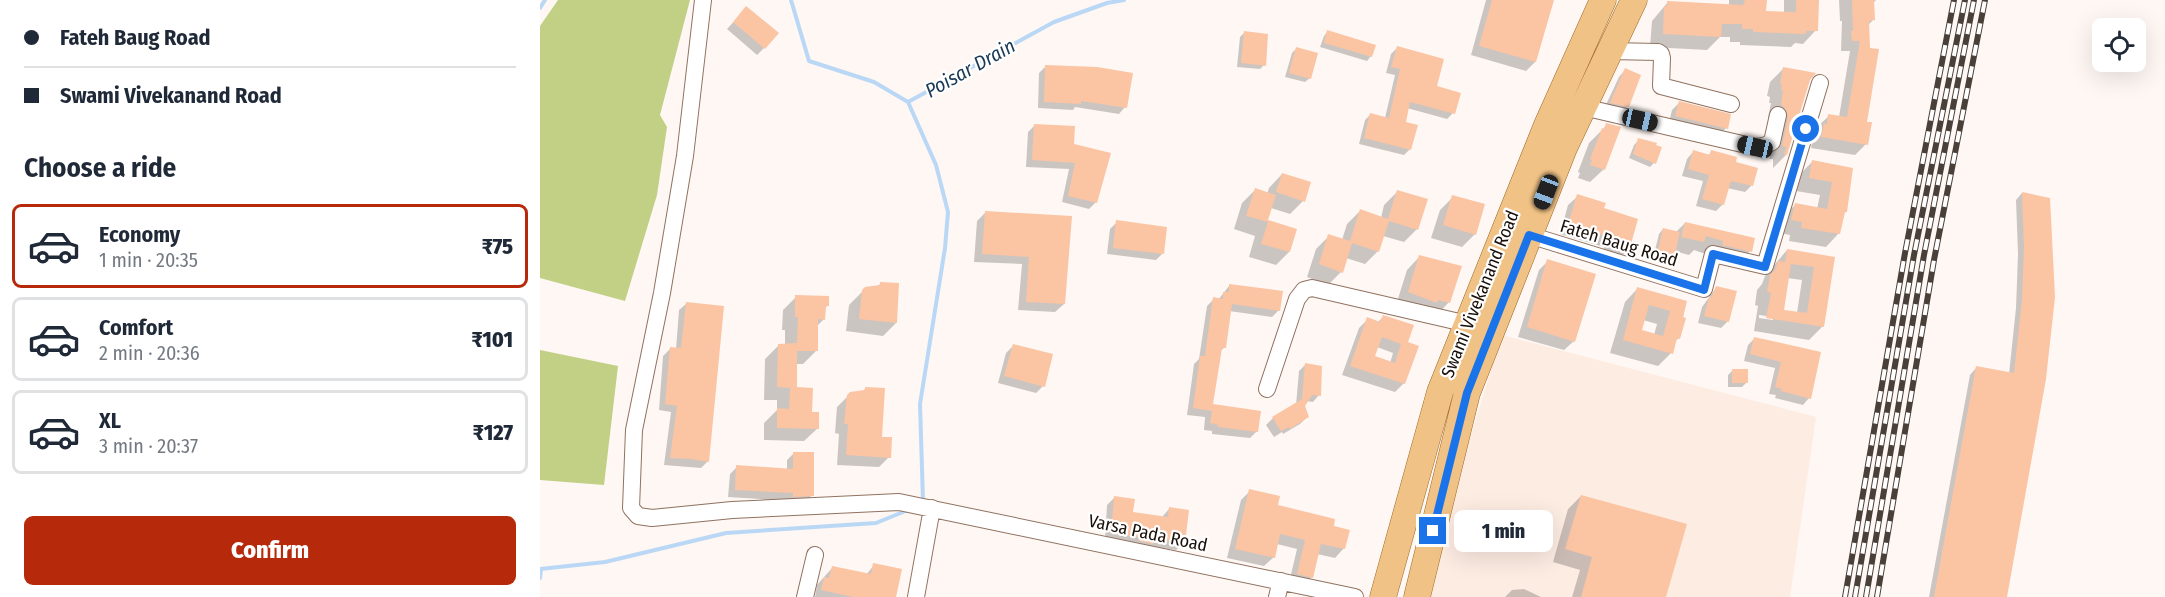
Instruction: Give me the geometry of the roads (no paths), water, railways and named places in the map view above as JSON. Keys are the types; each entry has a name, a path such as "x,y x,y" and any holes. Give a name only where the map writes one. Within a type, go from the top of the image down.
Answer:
{"main road":[{"name":"Swami Vivekanand Road","path":"1383,597 1440,393 1547,125 1604,0"},
{"name":"Swami Vivekanand Road","path":"1417,597 1467,393 1564,148 1634,0"}],"street":[{"name":"Varsa Pada Road","path":"703,0 685,156 662,293 634,430 631,508 638,516 652,518 732,510 899,502 1279,589 1355,597"},
{"path":"1610,51 1658,52 1662,58 1661,86 1731,104"},
{"name":"Fateh Baug Road","path":"1529,235 1704,290 1713,254 1765,267 1820,83"},
{"path":"1584,107 1755,147 1772,142 1778,115"},
{"path":"1267,389 1297,299 1304,290 1312,288 1468,324"},
{"path":"916,597 932,508"},
{"path":"805,597 815,555"}],"waterway":[{"name":"Poisar Drain","path":"540,8 545,0"},
{"name":"Poisar Drain","path":"791,0 809,61 874,82 908,102 1054,22 1107,3 1124,0"},
{"path":"908,102 936,165 948,212 945,248 920,404 923,501"},
{"path":"540,569 605,562 726,533 876,523 908,510"},
{"path":"540,578 541,569"}],"railway":[{"path":"1845,597 1905,253 1954,0"},
{"path":"1855,597 1914,255 1965,0"},
{"path":"1866,597 1924,255 1974,0"},
{"path":"1877,597 1934,260 1985,0"}]}
